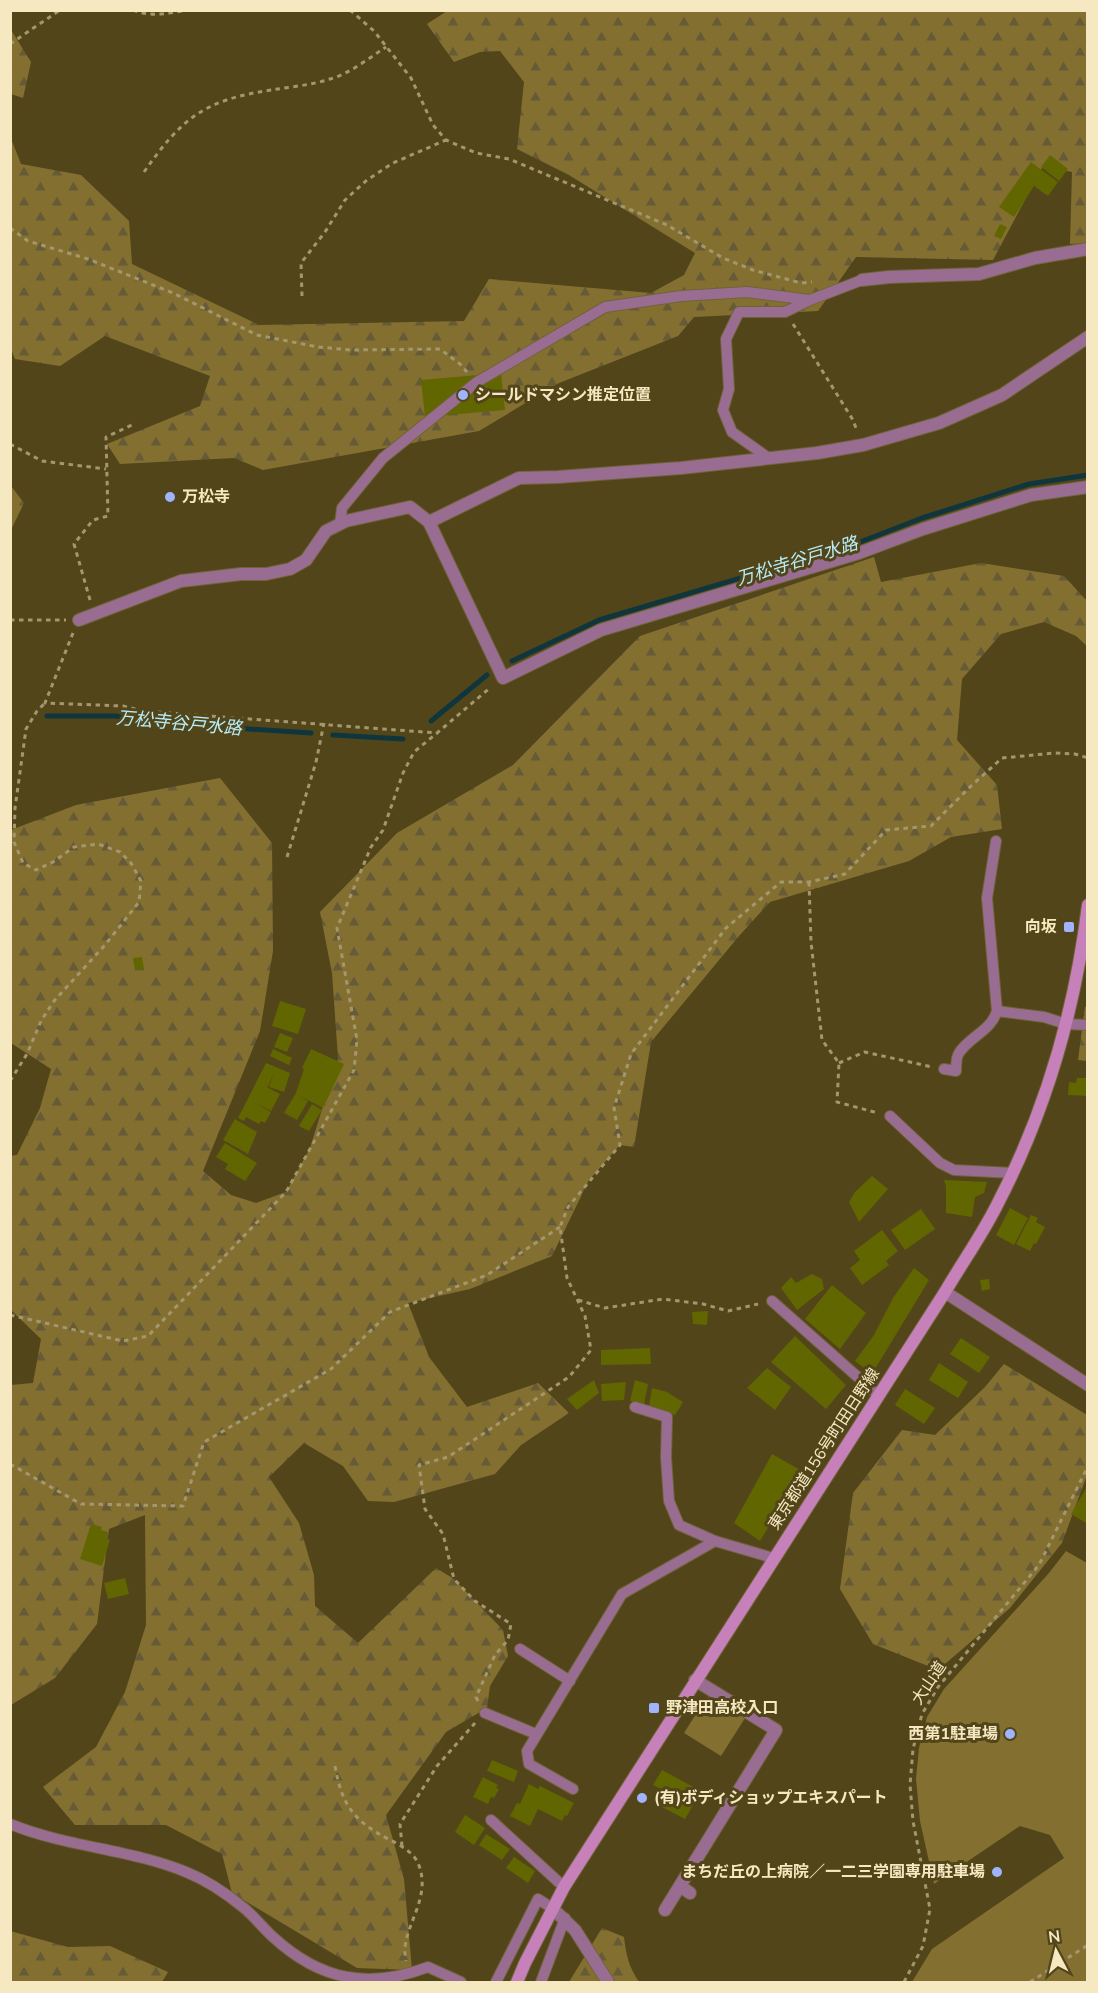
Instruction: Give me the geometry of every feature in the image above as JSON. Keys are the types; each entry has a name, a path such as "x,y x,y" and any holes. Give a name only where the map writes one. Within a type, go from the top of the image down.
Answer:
{"main road":[{"name":"東京都道156号町田日野線","path":"517,1983 564,1887 945,1292 996,1208 1042,1106 1066,1024 1088,904"}],"street":[{"path":"862,280 979,274 1035,258 1088,249"},
{"path":"429,522 519,478 670,469 770,459 863,445 939,423 1002,395 1088,337"},
{"path":"79,620 181,581 241,574 266,574 290,569 306,560 326,531 346,521 410,507 429,522 503,678 612,627 859,553 923,529 1030,495 1088,487"},
{"path":"945,1292 1088,1386"},
{"path":"665,1910 685,1889 755,1776 776,1730 695,1680"},
{"path":"552,1908 575,1930 608,1983"}],"lane":[{"path":"770,459 732,432 723,410 729,389 726,339 739,312 785,312 862,280"},
{"path":"340,524 342,508 383,458 477,382 605,307 681,296 747,292 810,300"},
{"path":"944,1070 956,1071 958,1054 974,1037 993,1023 997,1011 987,898 996,841"},
{"path":"997,1011 1044,1017 1066,1024 1088,1025"},
{"path":"890,1116 940,1163 954,1170 1013,1173"},
{"path":"772,1301 879,1395"},
{"path":"635,1407 667,1417 666,1457 669,1501 679,1525 715,1541 773,1558"},
{"path":"573,1789 529,1764 527,1751 536,1734 622,1594 715,1541"},
{"path":"520,1649 570,1681"},
{"path":"484,1713 536,1734"},
{"path":"491,1820 564,1887"},
{"path":"10,1824 31,1832 143,1859 186,1872 217,1888 244,1908 274,1938 318,1969 345,1978 384,1979 428,1968 455,1978 461,1983"},
{"path":"496,1983 538,1899 552,1908"},
{"path":"541,1983 565,1918"}],"path":[{"path":"10,44 60,10"},
{"path":"133,10 141,13 165,14 186,10"},
{"path":"350,10 374,31 411,78 434,124 446,140 476,153 509,159 667,225 723,258 753,270 801,283 821,282"},
{"path":"144,172 166,141 186,121 211,106 236,96 330,80 346,73 386,47"},
{"path":"302,296 301,263 325,232 345,200 393,162 446,140"},
{"path":"10,228 28,241 88,259 173,293 257,335 318,347 351,350 440,349 460,364 477,382"},
{"path":"785,312 853,420 863,445"},
{"path":"93,613 74,544 93,520 108,516 106,437 132,425"},
{"path":"10,444 42,461 106,469"},
{"path":"10,620 79,620 45,703 26,729 15,808 14,842 23,863 36,870 53,862 74,847 98,844 120,852 131,863 141,881 139,902 105,945 54,1001 41,1021 27,1054 10,1081"},
{"path":"10,1315 123,1341 148,1336 286,1192 354,1070 357,1040 337,928 371,847 383,830 403,773 414,752 503,678"},
{"path":"45,703 123,706 143,711 437,732"},
{"path":"287,857 316,762 324,723"},
{"path":"402,1846 400,1824 437,1767 484,1713 476,1697 495,1655 508,1640 511,1624 475,1601 454,1579 442,1534 425,1509 419,1465 448,1457 568,1377 591,1350 585,1316 567,1278 560,1227 568,1207 620,1145 615,1108 631,1054 726,928 781,882 809,882 845,874 886,830 931,826 1002,758 1055,753 1075,754 1088,758"},
{"path":"809,882 811,942 822,1040 839,1063 837,1101 890,1116"},
{"path":"839,1063 865,1052 944,1070"},
{"path":"10,1464 81,1504 183,1506 204,1442 331,1369 390,1312 488,1275 560,1227"},
{"path":"578,1300 605,1308 663,1299 703,1304 728,1311 772,1301"},
{"name":"大山道","path":"904,1983 923,1946 930,1909 913,1821 910,1785 913,1749 922,1714 938,1687 1039,1565 1088,1466"},
{"path":"335,1766 345,1804 358,1819 377,1833 402,1846 417,1861 422,1877 421,1898 404,1950 410,1974"},
{"path":"1030,1983 1088,1945"}],"green space":[{"path":"447,11 1087,11 1087,243 1070,244 1072,172 1043,166 993,260 856,257 818,311 694,317 678,336 559,383 479,431 263,470 234,458 120,464 107,444 200,406 210,376 105,336 60,366 15,359 10,347 10,136 21,164 81,175 129,221 132,264 259,325 464,321 489,279 651,293 684,275 695,253 569,175 517,149 524,82 500,51 480,52 454,62 427,24"},
{"path":"11,30 31,62 23,98 11,94"},
{"path":"11,486 24,503 11,530"},
{"path":"874,557 881,582 981,563 1064,576 1087,601 1087,646 1076,636 1044,622 1001,634 962,679 957,740 997,785 1002,829 951,837 909,861 770,902 651,1042 634,1147 620,1145 589,1180 552,1256 470,1289 408,1303 429,1357 467,1407 538,1383 569,1413 521,1445 495,1474 394,1502 368,1501 343,1466 304,1443 269,1477 299,1523 314,1575 315,1606 358,1643 436,1568 454,1579 503,1630 508,1656 490,1686 487,1708 446,1732 386,1815 404,1879 412,1970 357,1968 232,1893 222,1854 166,1825 75,1825 43,1787 96,1747 125,1692 146,1625 145,1515 109,1529 97,1624 55,1678 11,1705 11,1385 33,1383 41,1339 11,1310 10,1156 17,1155 40,1108 51,1069 11,1043 11,830 76,805 220,778 272,843 273,951 260,1031 203,1171 231,1195 256,1203 286,1192 310,1148 338,1058 332,973 320,912 397,833 513,765 640,636"},
{"path":"1087,1006 1087,1061 1078,1060 1085,1007"},
{"path":"1004,1364 1087,1415 1087,1475 1062,1543 1010,1608 938,1670 873,1644 840,1589 853,1493 902,1430 935,1435 985,1387"},
{"path":"1066,1551 1087,1563 1087,1982 912,1982 932,1949 1064,1858 1050,1835 1020,1826 934,1884 920,1821 916,1779 919,1748 927,1717 944,1689 1049,1573"},
{"path":"710,1696 745,1718 721,1756 684,1733 703,1703 703,1699"},
{"path":"602,1928 624,1937 628,1961 639,1982 569,1982"},
{"path":"10,1931 68,1947 110,1946 168,1972 162,1982 11,1982"}],"building":[{"path":"1050,155 1068,169 1059,181 1041,167"},
{"path":"1031,162 1058,182 1048,196 1034,186 1014,217 999,207"},
{"path":"1000,224 1007,227 1001,239 994,236"},
{"name":"シールドマシン推定位置","path":"501,373 505,410 425,417 421,380"},
{"path":"142,957 144,969 135,970 133,958"},
{"path":"280,1001 306,1009 298,1034 272,1026"},
{"path":"280,1033 293,1038 287,1052 274,1047"},
{"path":"273,1049 292,1058 289,1065 270,1056"},
{"path":"311,1049 344,1064 323,1108 298,1095 308,1101 297,1120 284,1113 296,1093 304,1069 302,1068"},
{"path":"266,1063 290,1073 284,1092 269,1087 274,1072 268,1087 265,1086 280,1094 271,1111 253,1102 271,1112 265,1123 261,1121 259,1124 246,1117 244,1121 238,1118"},
{"path":"1077,1078 1088,1078 1088,1096 1068,1095 1069,1082 1076,1083"},
{"path":"312,1104 322,1110 309,1131 299,1126"},
{"path":"235,1119 257,1132 248,1154 223,1140"},
{"path":"225,1143 257,1163 245,1181 225,1169 228,1164 216,1157"},
{"path":"872,1176 888,1189 859,1222 849,1202 855,1192"},
{"path":"944,1180 987,1182 984,1193 975,1197 972,1217 946,1213"},
{"path":"1010,1208 1028,1218 1014,1245 996,1235"},
{"path":"921,1209 935,1229 905,1250 891,1230"},
{"path":"1031,1215 1038,1218 1036,1222 1045,1227 1030,1251 1016,1244"},
{"path":"882,1230 898,1251 886,1261 889,1265 862,1285 850,1268 860,1260 854,1251"},
{"path":"914,1268 929,1280 872,1374 855,1361 874,1335 893,1298"},
{"path":"812,1274 822,1279 824,1289 797,1310 781,1288 791,1277 796,1283"},
{"path":"989,1279 990,1289 982,1291 980,1280"},
{"path":"832,1285 866,1313 840,1349 805,1319"},
{"path":"708,1311 707,1325 693,1324 692,1312"},
{"path":"795,1336 846,1385 826,1409 771,1362"},
{"path":"961,1338 990,1357 979,1373 950,1354"},
{"path":"650,1348 651,1364 601,1365 601,1350"},
{"path":"939,1363 968,1382 958,1398 929,1380"},
{"path":"767,1368 791,1387 775,1410 747,1388"},
{"path":"594,1380 599,1393 577,1410 567,1399"},
{"path":"635,1380 648,1384 644,1405 630,1401"},
{"path":"626,1382 624,1400 602,1401 601,1384"},
{"path":"652,1388 667,1392 683,1402 675,1415 649,1406"},
{"path":"905,1389 935,1408 924,1424 895,1405"},
{"path":"772,1454 802,1471 760,1541 734,1523"},
{"path":"1088,1485 1088,1524 1071,1514"},
{"path":"91,1524 102,1527 101,1530 108,1532 105,1538 110,1540 102,1566 80,1559"},
{"path":"125,1578 129,1594 108,1599 104,1583"},
{"path":"492,1760 518,1771 514,1782 487,1771"},
{"path":"662,1770 701,1791 685,1819 660,1806 668,1793 653,1785"},
{"path":"483,1777 498,1785 496,1788 499,1789 488,1804 473,1797"},
{"path":"529,1784 538,1789 540,1786 574,1803 567,1816 565,1815 562,1821 538,1809 530,1826 510,1816 517,1803 520,1804"},
{"path":"465,1815 485,1828 474,1845 455,1832"},
{"path":"486,1834 510,1849 502,1860 479,1845"},
{"path":"514,1857 535,1871 528,1883 506,1868"}],"waterway":[{"name":"万松寺谷戸水路","path":"512,661 599,620 855,544 922,518 1029,484 1088,475"},
{"name":"万松寺谷戸水路","path":"431,721 487,675"},
{"name":"万松寺谷戸水路","path":"47,716 116,716 143,722 311,733"},
{"name":"万松寺谷戸水路","path":"333,735 403,739"}],"place":[{"name":"シールドマシン推定位置","path":"463,395"},
{"name":"万松寺","path":"170,497"},
{"name":"向坂","path":"1069,927"},
{"name":"野津田高校入口","path":"654,1708"},
{"name":"西第1駐車場","path":"1010,1734"},
{"name":"(有)ボディショップエキスパート","path":"642,1798"},
{"name":"まちだ丘の上病院／一二三学園専用駐車場","path":"997,1872"}]}
